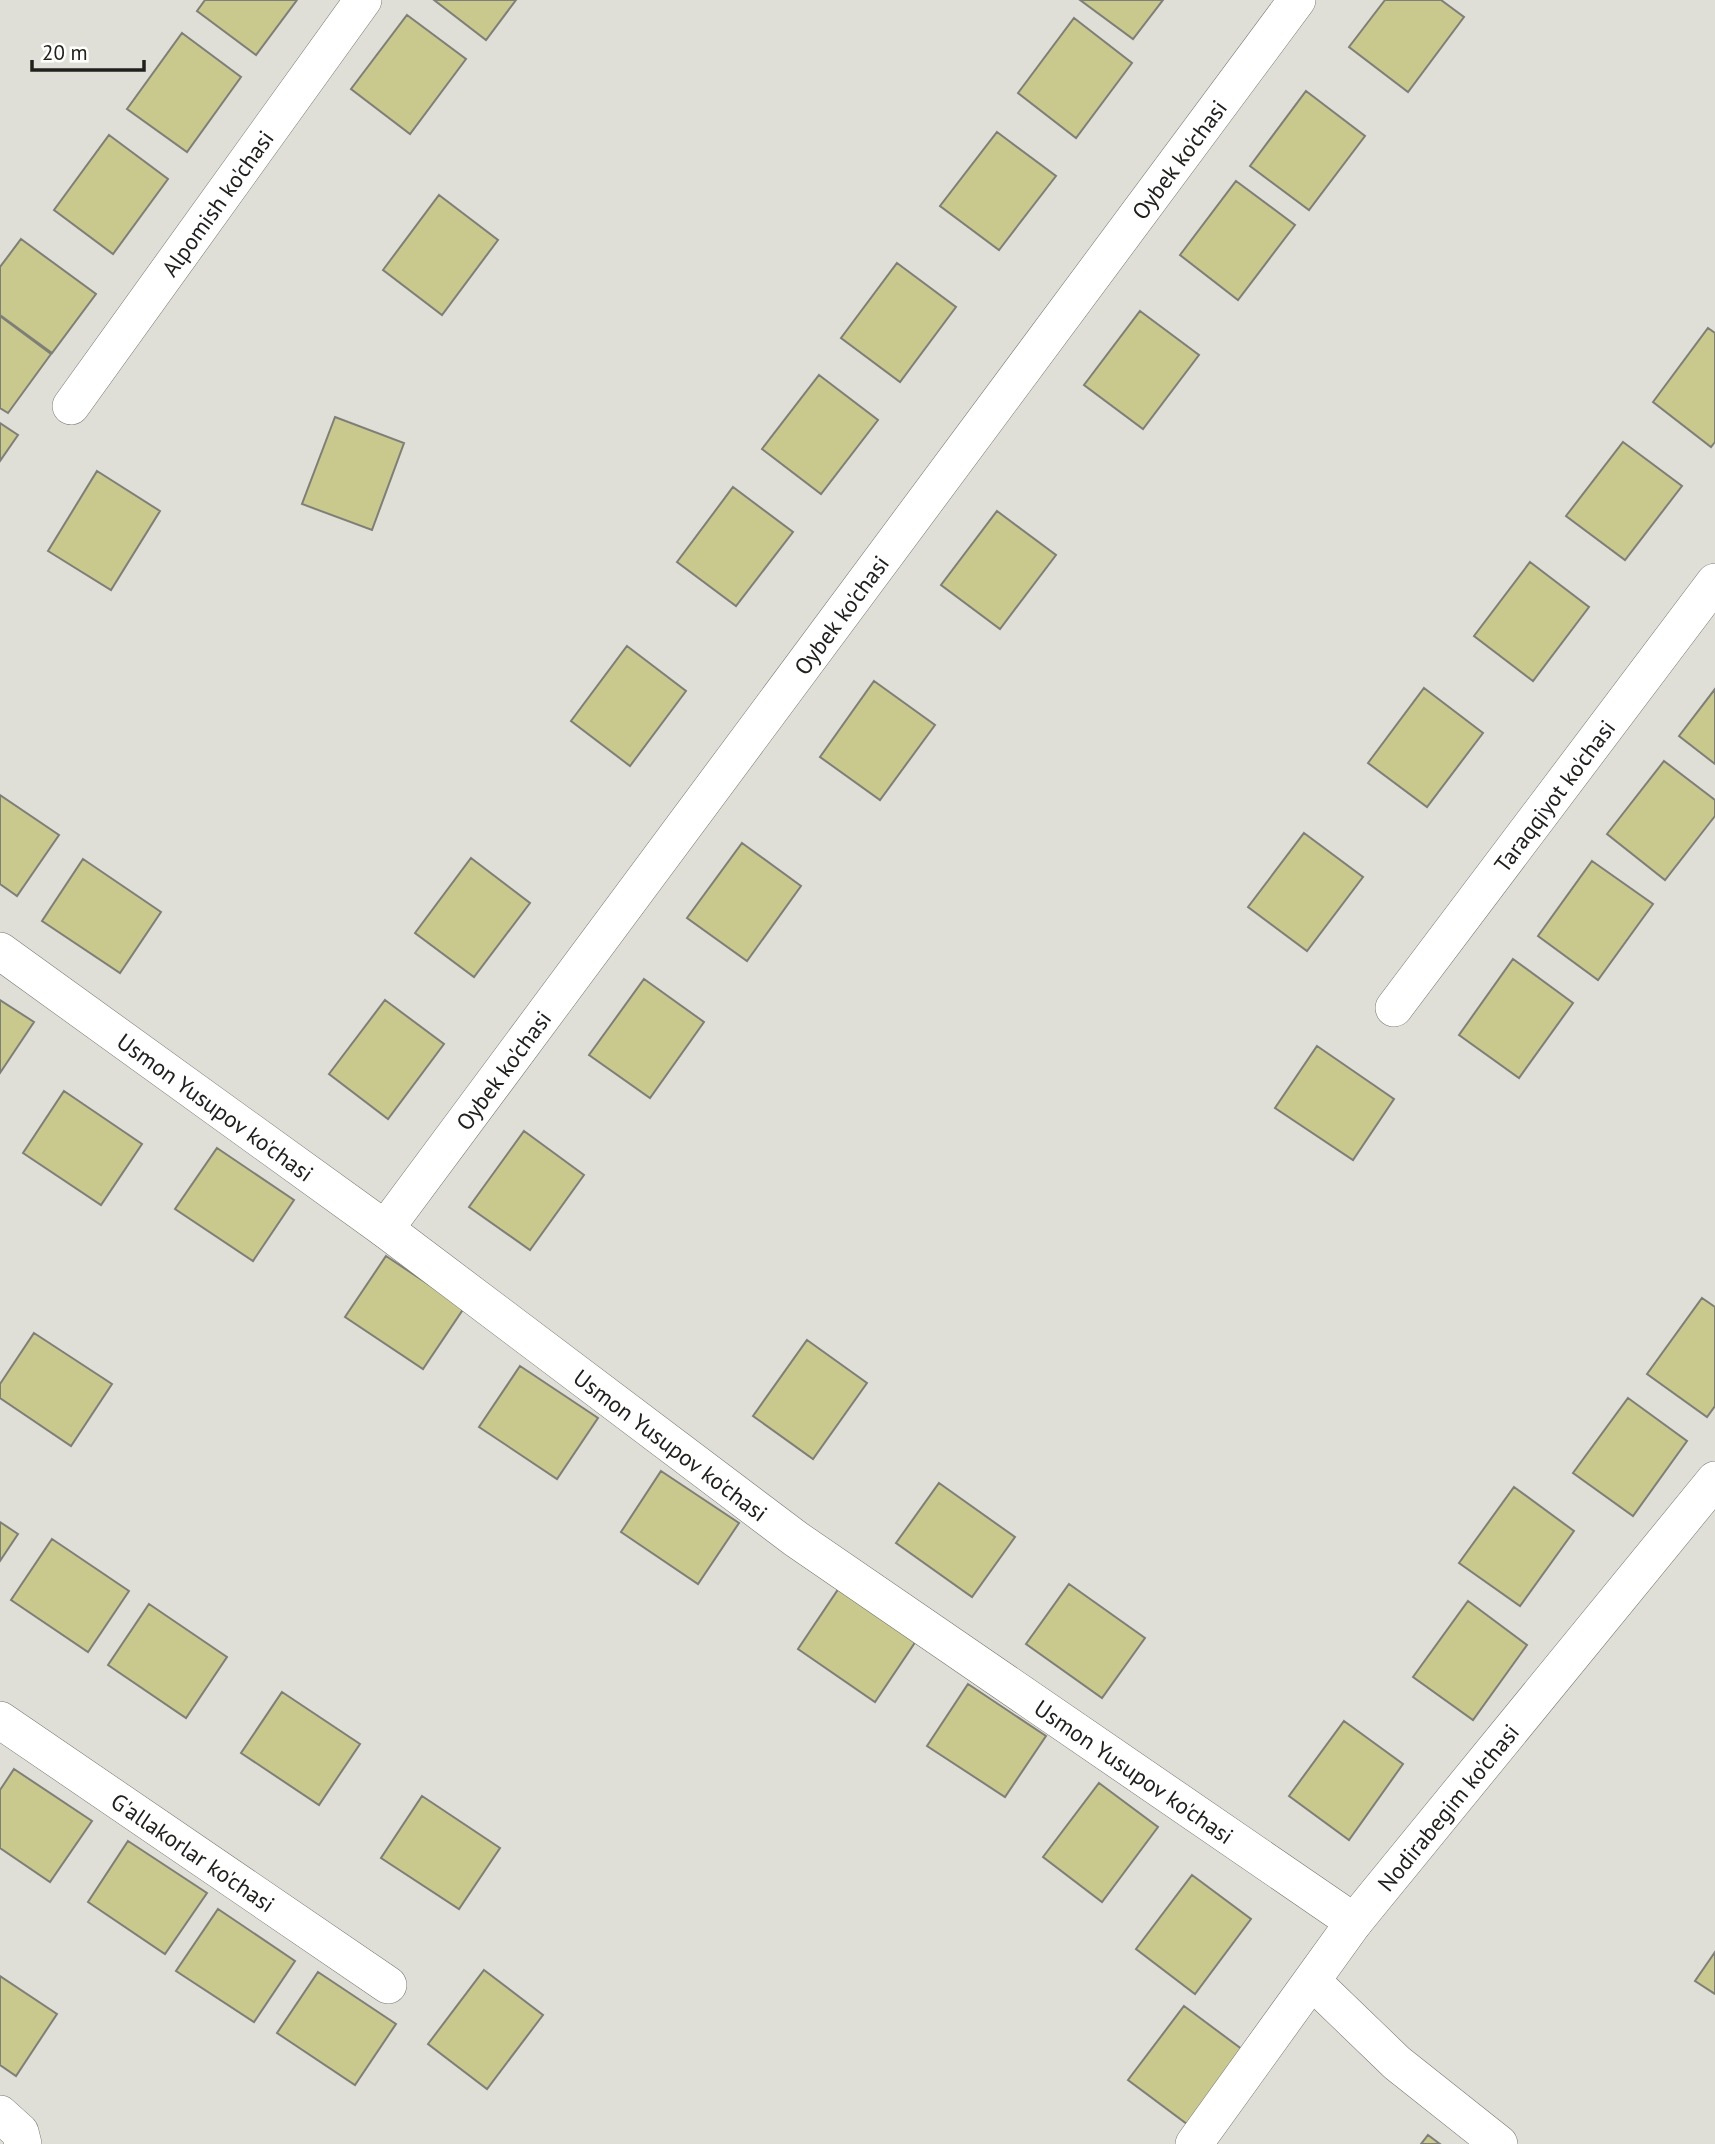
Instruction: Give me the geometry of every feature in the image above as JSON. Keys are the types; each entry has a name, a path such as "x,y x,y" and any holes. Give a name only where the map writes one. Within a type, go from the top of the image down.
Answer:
{"street":[{"name":"Alpomish ko'chasi","path":"71,406 363,0"},
{"name":"Oybek ko'chasi","path":"385,1229 1297,0"},
{"name":"Taraqqiyot ko'chasi","path":"1394,1009 1715,582"},
{"name":"Usmon Yusupov ko'chasi","path":"0,951 385,1229 796,1539 1354,1922"},
{"name":"Nodirabegim ko'chasi","path":"1194,2144 1354,1922 1715,1480"},
{"name":"G'allakorlar ko'chasi","path":"0,1720 388,1985"},
{"path":"1313,1982 1397,2063 1499,2144"}],"building":[{"path":"205,0 297,0 256,55 197,11"},
{"path":"434,0 516,0 486,40"},
{"path":"1080,0 1163,0 1133,39"},
{"path":"1385,0 1441,0 1464,17 1408,92 1349,47"},
{"path":"407,15 466,59 410,134 351,89"},
{"path":"1074,18 1132,63 1076,138 1018,93"},
{"path":"182,33 241,77 187,152 127,109"},
{"path":"1306,91 1365,136 1309,210 1250,166"},
{"path":"997,132 1056,176 999,250 940,206"},
{"path":"109,135 168,179 113,254 54,210"},
{"path":"1236,181 1295,225 1238,300 1180,255"},
{"path":"439,195 498,240 442,315 383,270"},
{"path":"21,239 96,294 52,353 0,315 0,267"},
{"path":"897,263 956,307 900,382 841,338"},
{"path":"1140,311 1199,355 1143,429 1084,385"},
{"path":"0,316 51,354 8,413 0,408"},
{"path":"1708,328 1715,333 1715,442 1711,447 1653,402"},
{"path":"819,375 878,420 821,494 762,449"},
{"path":"335,417 404,443 372,530 302,504"},
{"path":"0,423 18,435 0,461"},
{"path":"1623,442 1682,486 1625,560 1566,516"},
{"path":"97,471 160,511 111,590 48,551"},
{"path":"733,487 793,532 736,606 677,562"},
{"path":"997,511 1056,555 1000,629 941,585"},
{"path":"1530,562 1589,607 1533,681 1474,636"},
{"path":"627,646 686,691 630,766 571,721"},
{"path":"874,681 935,725 880,800 820,757"},
{"path":"1424,688 1483,733 1427,807 1368,763"},
{"path":"1715,689 1715,764 1679,736"},
{"path":"1664,761 1715,800 1715,816 1665,880 1607,834"},
{"path":"0,795 59,835 17,896 0,884"},
{"path":"1304,833 1363,877 1307,951 1248,907"},
{"path":"742,843 801,886 747,961 687,918"},
{"path":"471,858 530,903 474,977 415,933"},
{"path":"83,859 161,912 120,973 42,921"},
{"path":"1592,861 1653,904 1598,980 1538,936"},
{"path":"1513,959 1573,1003 1519,1078 1459,1035"},
{"path":"644,979 704,1022 650,1098 589,1055"},
{"path":"0,1000 34,1022 0,1073"},
{"path":"385,1000 444,1044 388,1119 329,1074"},
{"path":"1317,1046 1394,1099 1353,1160 1275,1108"},
{"path":"64,1091 142,1144 101,1205 23,1153"},
{"path":"524,1131 584,1175 530,1250 469,1207"},
{"path":"217,1148 294,1200 253,1261 175,1209"},
{"path":"386,1256 464,1308 423,1369 345,1317"},
{"path":"1702,1298 1715,1307 1715,1406 1707,1417 1647,1374"},
{"path":"34,1333 112,1384 71,1446 0,1398 0,1384"},
{"path":"807,1340 867,1383 813,1459 753,1416"},
{"path":"520,1366 598,1418 557,1479 479,1427"},
{"path":"1628,1398 1687,1441 1633,1516 1573,1473"},
{"path":"661,1471 739,1523 698,1584 621,1532"},
{"path":"939,1483 1015,1537 972,1597 896,1543"},
{"path":"1514,1487 1574,1531 1520,1606 1459,1563"},
{"path":"0,1522 18,1534 0,1561"},
{"path":"52,1539 129,1591 88,1652 11,1600"},
{"path":"1069,1584 1145,1638 1102,1698 1026,1644"},
{"path":"839,1588 916,1641 875,1702 798,1649"},
{"path":"1468,1601 1527,1645 1473,1720 1413,1677"},
{"path":"149,1604 227,1657 186,1718 108,1665"},
{"path":"968,1684 1046,1736 1005,1797 927,1746"},
{"path":"282,1692 360,1744 319,1805 241,1753"},
{"path":"1344,1721 1403,1764 1349,1840 1289,1796"},
{"path":"14,1769 92,1821 50,1882 0,1848 0,1790"},
{"path":"1099,1783 1158,1827 1102,1902 1043,1857"},
{"path":"422,1796 500,1848 459,1909 381,1858"},
{"path":"128,1841 207,1893 165,1954 88,1902"},
{"path":"1192,1875 1251,1919 1195,1994 1136,1949"},
{"path":"218,1909 295,1961 254,2022 176,1971"},
{"path":"1715,1952 1715,1994 1695,1981"},
{"path":"484,1970 543,2015 487,2089 428,2044"},
{"path":"318,1972 396,2024 355,2085 277,2033"},
{"path":"0,1976 57,2014 16,2076 0,2065"},
{"path":"1184,2006 1243,2050 1187,2124 1128,2080"},
{"path":"1428,2135 1440,2144 1421,2144"}]}
